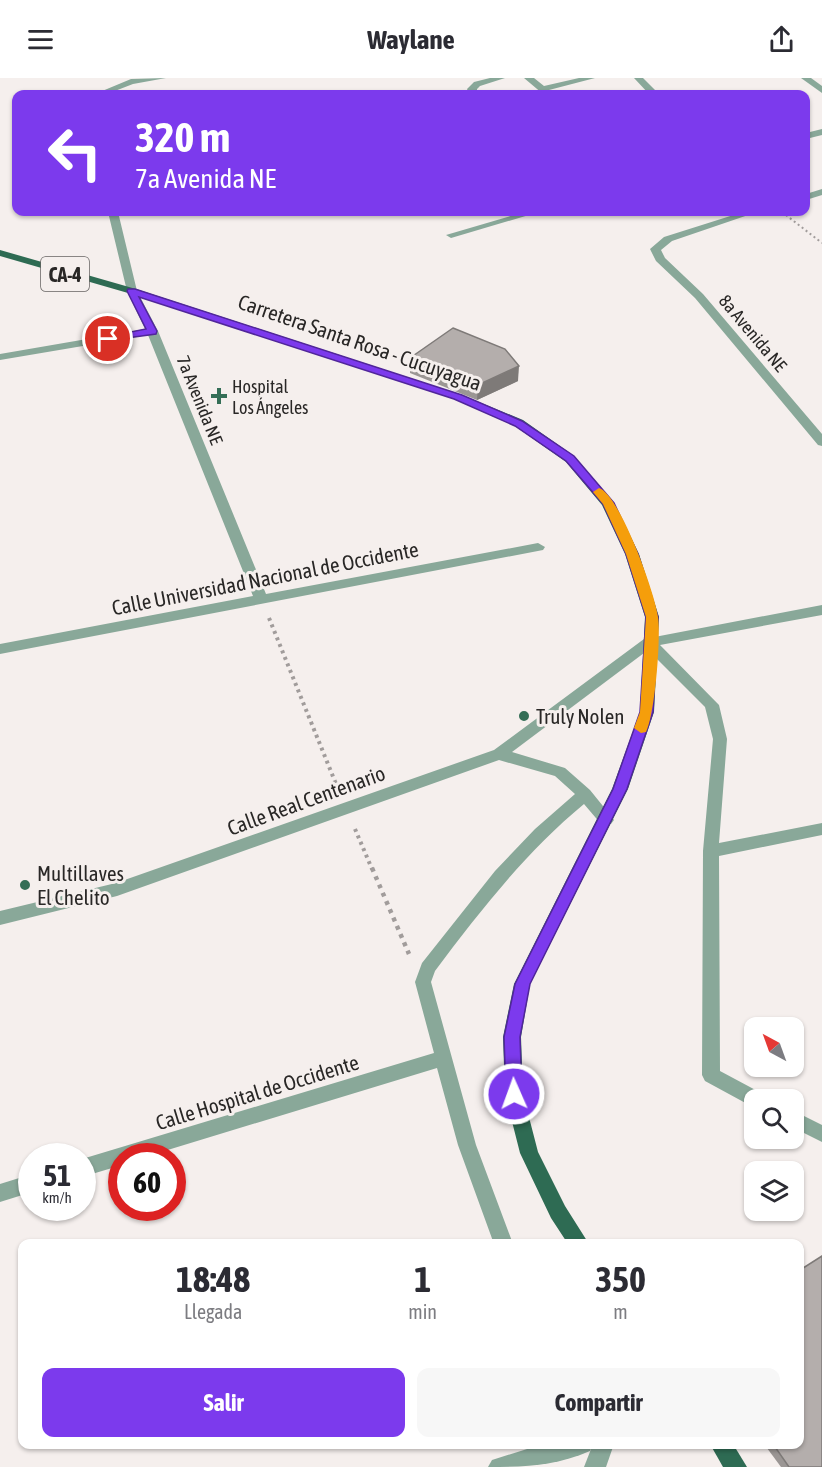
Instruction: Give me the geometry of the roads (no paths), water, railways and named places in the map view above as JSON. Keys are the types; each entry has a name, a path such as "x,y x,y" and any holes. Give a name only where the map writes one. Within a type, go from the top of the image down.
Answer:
{"main road":[{"name":"Carretera Santa Rosa - Cucuyagua","path":"0,254 132,291 458,397 519,423 570,459 608,503 632,554 652,617 647,712 620,789 606,820 522,984 512,1037 514,1094 529,1153 558,1212 577,1239"},
{"path":"723,1449 736,1467"}],"street":[{"path":"110,90 131,82 162,78"},
{"path":"472,90 477,84 501,78"},
{"path":"528,78 543,90"},
{"path":"552,90 591,78"},
{"path":"638,78 650,90"},
{"path":"806,78 822,90"},
{"name":"7a Avenida NE","path":"114,216 132,291 152,331 262,601"},
{"path":"451,235 520,216"},
{"name":"8a Avenida NE","path":"740,216 668,239 655,249 660,259 699,296 822,442"},
{"path":"0,357 152,331"},
{"name":"Calle Universidad Nacional de Occidente","path":"0,649 538,547"},
{"path":"649,642 822,610"},
{"path":"649,642 712,705 720,739 711,851 711,1076 744,1093"},
{"name":"Calle Real Centenario","path":"0,918 117,889 499,754 649,642"},
{"path":"499,754 560,772 585,794 606,820"},
{"path":"502,1239 467,1145 423,982 428,968 513,859 548,824 585,794"},
{"path":"711,851 822,829"},
{"name":"Calle Hospital de Occidente","path":"96,1164 444,1058"},
{"path":"804,1124 822,1134"},
{"path":"0,1193 18,1187"},
{"path":"499,1467 565,1449"},
{"path":"595,1467 602,1449"}],"place":[{"name":"Hospital Los Ángeles","path":"219,396"},
{"name":"Truly Nolen","path":"524,716"},
{"name":"Multillaves El Chelito","path":"25,885"}]}
